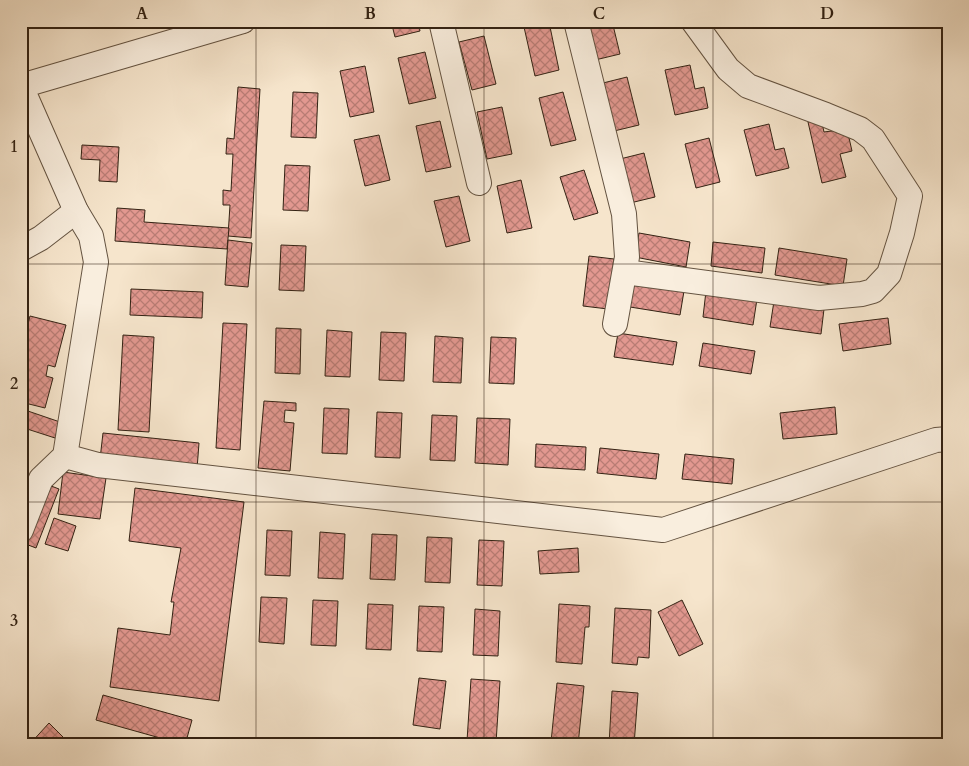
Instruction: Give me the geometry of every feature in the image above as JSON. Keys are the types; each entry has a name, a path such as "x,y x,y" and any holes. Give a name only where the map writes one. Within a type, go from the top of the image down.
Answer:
{"street":[{"path":"21,530 41,479 66,456 96,262 91,236 76,211 21,86 243,21"},
{"path":"442,21 479,183"},
{"path":"576,21 624,214 627,257 615,324"},
{"path":"625,272 819,298 862,294 873,291 889,274 902,233 910,196 873,139 860,130 826,115 748,86 728,69 693,21"},
{"path":"21,249 41,238 76,211"},
{"path":"66,456 108,466 662,530 936,440 948,439"}],"building":[{"path":"391,21 418,21 420,31 395,37"},
{"path":"586,21 612,21 620,54 595,60"},
{"path":"549,22 559,70 535,76 524,27"},
{"path":"484,36 496,84 472,90 459,42"},
{"path":"425,52 436,98 409,104 398,58"},
{"path":"690,65 695,89 704,87 708,108 675,115 665,70"},
{"path":"365,66 374,112 350,117 340,71"},
{"path":"627,77 639,125 614,131 603,83"},
{"path":"238,87 260,89 251,238 228,236 230,205 223,205 223,190 231,191 233,154 226,154 227,138 234,139"},
{"path":"293,92 318,93 316,138 291,137"},
{"path":"563,92 576,140 551,146 539,98"},
{"path":"502,107 512,154 487,159 477,112"},
{"path":"821,119 824,132 847,129 852,151 840,154 846,177 822,183 808,122"},
{"path":"440,121 451,167 426,172 416,126"},
{"path":"769,124 775,150 784,148 789,168 756,176 744,130"},
{"path":"379,135 390,180 365,186 354,140"},
{"path":"709,138 720,182 696,188 685,144"},
{"path":"82,145 119,147 117,182 99,181 100,160 81,159"},
{"path":"644,153 655,197 630,203 620,159"},
{"path":"285,165 310,166 308,211 283,210"},
{"path":"584,170 598,213 574,220 560,177"},
{"path":"521,180 532,228 507,233 497,186"},
{"path":"459,196 470,241 446,247 434,201"},
{"path":"117,208 145,210 144,222 229,228 227,249 115,241"},
{"path":"639,233 690,242 686,267 635,257"},
{"path":"228,240 252,243 248,287 225,285"},
{"path":"713,242 765,248 762,273 711,266"},
{"path":"281,245 306,246 304,291 279,290"},
{"path":"779,248 847,259 843,286 775,275"},
{"path":"589,256 614,259 608,309 583,306"},
{"path":"634,283 684,291 680,315 630,307"},
{"path":"131,289 203,292 202,318 130,315"},
{"path":"706,291 757,299 753,325 703,317"},
{"path":"774,301 824,309 821,334 770,327"},
{"path":"30,316 66,325 55,367 48,365 46,376 53,378 45,408 21,402 21,351"},
{"path":"888,318 891,344 843,351 839,324"},
{"path":"223,323 247,324 240,450 216,448"},
{"path":"276,328 301,329 300,374 275,373"},
{"path":"327,330 352,332 350,377 325,376"},
{"path":"381,332 406,333 404,381 379,380"},
{"path":"618,333 677,342 673,365 614,357"},
{"path":"123,335 154,337 149,432 118,430"},
{"path":"435,336 463,338 461,383 433,382"},
{"path":"491,337 516,338 514,384 489,383"},
{"path":"703,343 755,351 751,374 699,366"},
{"path":"264,401 296,403 296,411 285,410 284,422 294,423 290,471 258,468"},
{"path":"835,407 837,434 783,439 780,413"},
{"path":"324,408 349,409 347,454 322,453"},
{"path":"22,409 60,422 55,438 21,427"},
{"path":"377,412 402,413 400,458 375,457"},
{"path":"432,415 457,416 455,461 430,460"},
{"path":"477,418 510,419 508,465 475,463"},
{"path":"103,433 199,443 197,469 100,459"},
{"path":"536,444 586,447 585,470 535,467"},
{"path":"600,448 659,454 656,479 597,473"},
{"path":"685,454 734,459 732,484 682,479"},
{"path":"63,472 106,478 100,519 58,514"},
{"path":"46,484 59,489 36,548 23,543"},
{"path":"135,488 244,502 219,701 110,687 118,628 170,635 174,602 171,602 181,548 129,541"},
{"path":"54,518 76,526 68,551 45,544"},
{"path":"267,530 292,531 290,576 265,575"},
{"path":"320,532 345,534 343,579 318,578"},
{"path":"372,534 397,535 395,580 370,579"},
{"path":"427,537 452,538 450,583 425,582"},
{"path":"479,540 504,541 502,586 477,585"},
{"path":"578,548 579,572 540,574 538,551"},
{"path":"261,597 287,598 284,644 259,642"},
{"path":"313,600 338,601 336,646 311,645"},
{"path":"682,600 703,644 679,656 658,612"},
{"path":"368,604 393,605 391,650 366,649"},
{"path":"559,604 590,606 589,627 585,627 582,664 556,662"},
{"path":"419,606 444,607 442,652 417,651"},
{"path":"615,608 651,610 649,658 638,657 637,665 612,663"},
{"path":"475,609 500,611 498,656 473,655"},
{"path":"419,678 446,681 440,729 413,725"},
{"path":"471,679 500,681 496,743 467,741"},
{"path":"557,683 584,686 578,745 551,742"},
{"path":"612,691 638,693 634,745 609,745"},
{"path":"103,695 192,720 185,745 96,720"},
{"path":"49,723 67,741 63,745 29,745"}]}
